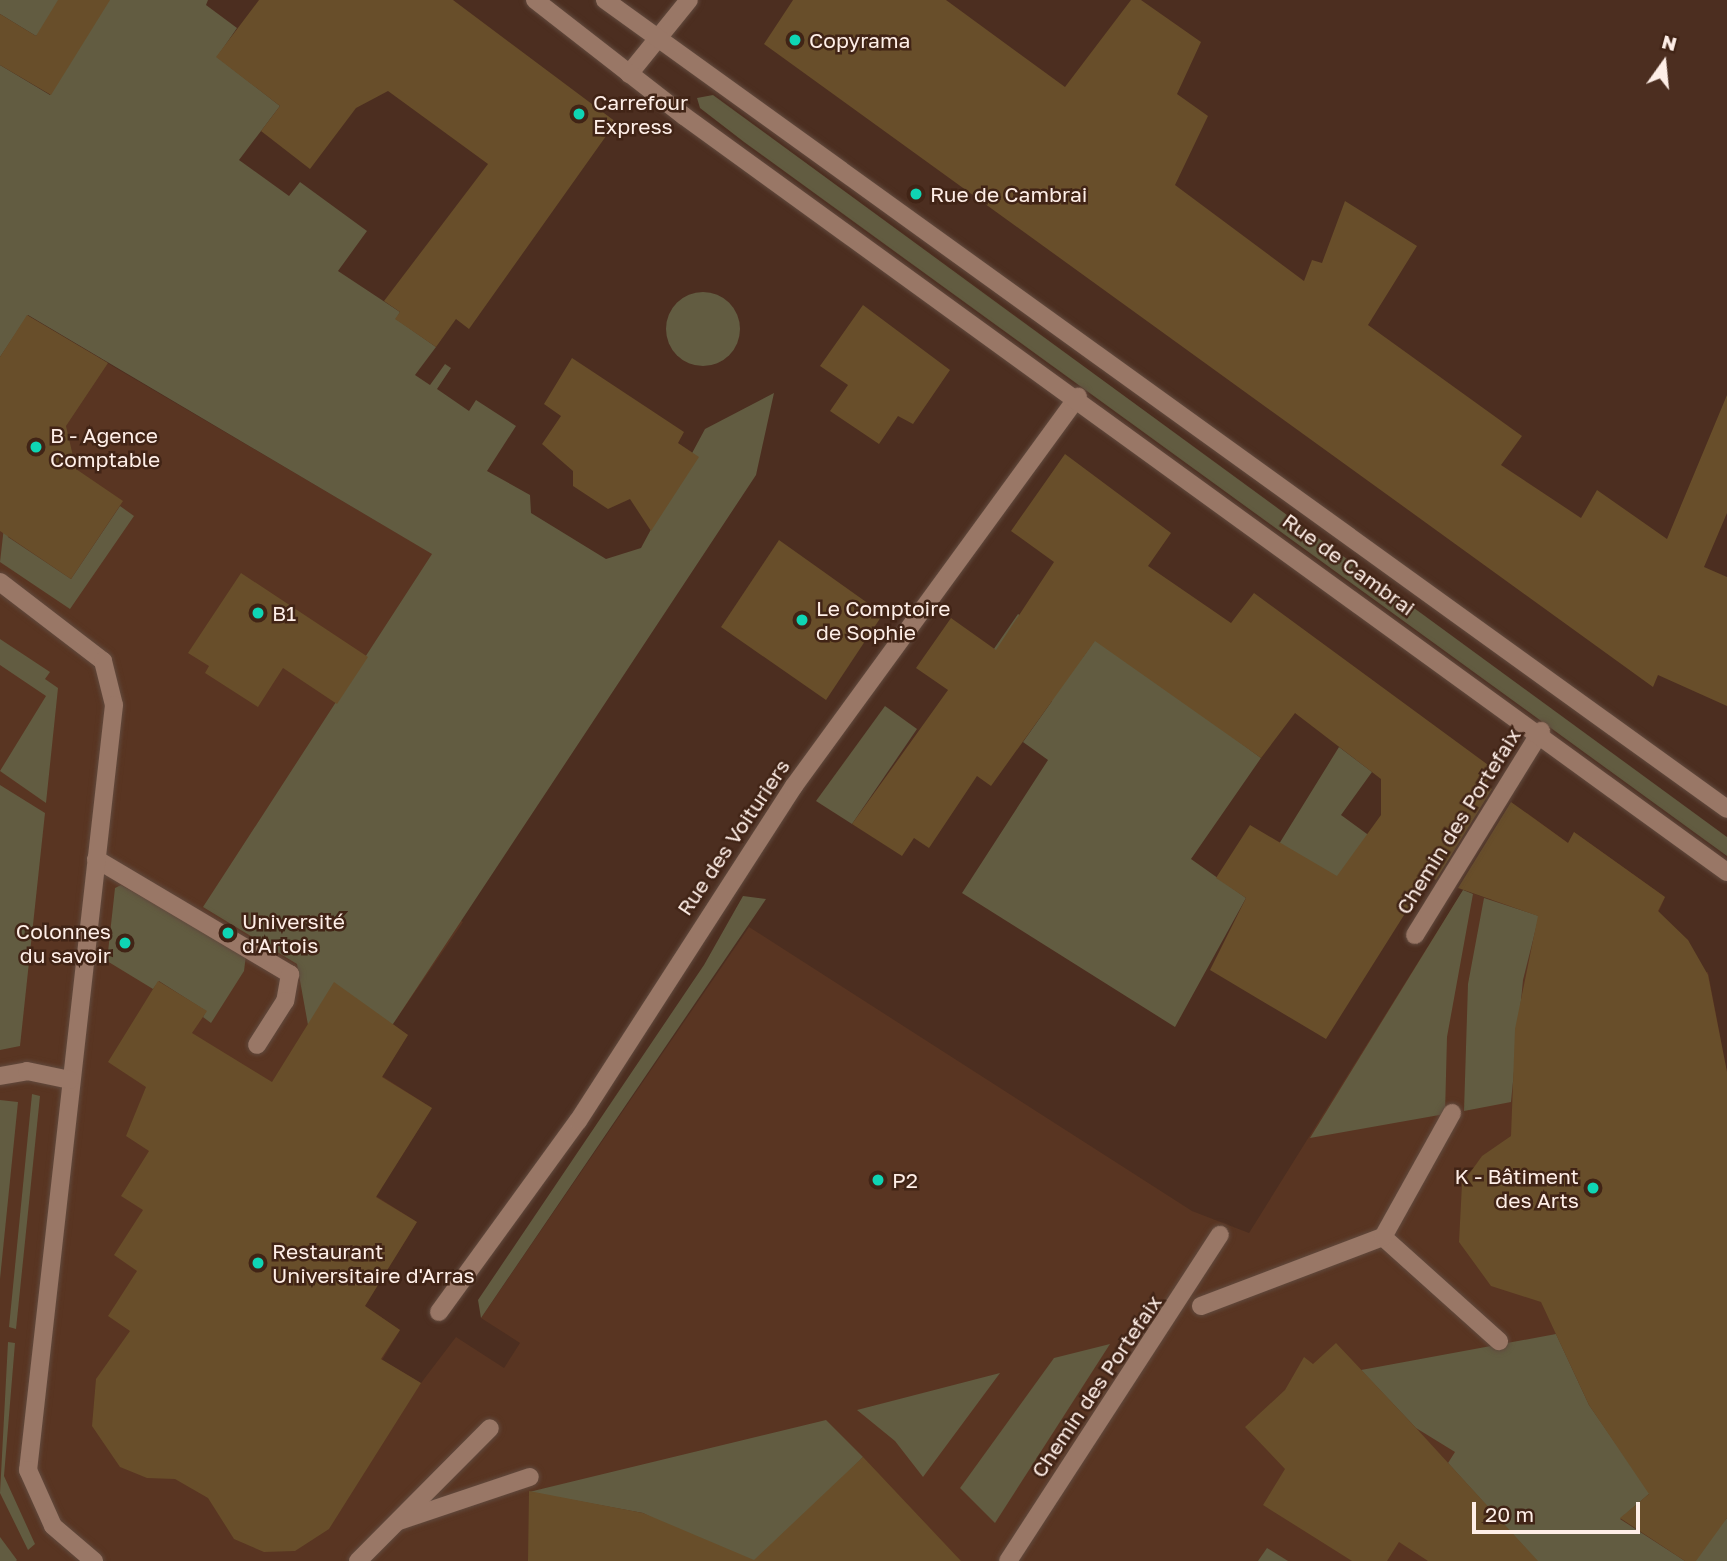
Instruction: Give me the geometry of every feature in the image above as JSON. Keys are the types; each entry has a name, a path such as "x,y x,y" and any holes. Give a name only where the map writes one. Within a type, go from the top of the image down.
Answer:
{"main road":[{"name":"Rue de Cambrai","path":"535,0 629,74 1541,731 1727,872"},
{"name":"Rue de Cambrai","path":"605,0 1727,809"},
{"path":"629,74 688,0"},
{"name":"Rue des Voituriers","path":"439,1312 578,1121 794,786 1078,396"},
{"path":"0,582 77,635 107,668 114,705 28,1469 53,1526 94,1561"},
{"name":"Chemin des Portefaix","path":"1415,935 1541,731"},
{"path":"96,859 290,974 285,1001 257,1045"},
{"path":"0,1076 27,1071 70,1080"},
{"path":"1201,1306 1383,1237 1452,1113"},
{"name":"Chemin des Portefaix","path":"1007,1561 1220,1235"},
{"path":"1383,1237 1499,1341"},
{"path":"358,1561 491,1428"},
{"path":"396,1523 530,1477"}],"shaded area":[{"path":"0,0 80,0 36,36 0,14"},
{"path":"108,0 208,0 206,5 237,28 217,57 280,106 239,160 289,196 300,182 367,231 338,271 400,312 396,319 436,347 415,375 430,385 445,364 451,368 437,389 469,411 476,400 516,426 487,471 530,495 531,513 606,559 641,548 705,429 774,393 756,475 393,1024 308,1025 297,964 203,907 432,554 28,315 0,357 0,65 50,95"},
{"path":"713,95 1727,837 1727,856 744,142 700,108 697,98"},
{"path":"703,292 724,298 734,308 740,329 734,350 724,360 703,366 682,360 672,350 666,329 672,308 682,298"},
{"name":"Université d'Artois","path":"0,300 433,554 282,792 463,922 393,1024 408,1035 382,1076 432,1108 376,1196 417,1222 365,1306 400,1330 382,1360 421,1383 456,1337 504,1368 520,1343 481,1318 749,927 1192,1211 1249,1233 1463,890 1492,900 1527,813 1568,843 1574,832 1665,897 1657,916 1688,940 1698,973 1708,972 1727,1072 1727,1518 1688,1561 0,1561"},
{"path":"120,506 134,516 70,609 0,562 5,518 8,537 71,579"},
{"path":"1018,614 1083,657 1097,637 1261,758 1191,859 1246,898 1175,1027 962,893 1048,760 1023,742 1052,701 1030,686 960,698"},
{"path":"0,639 50,672 45,679 58,688 46,803 0,771 46,696 0,665"},
{"path":"885,706 917,729 852,824 816,801"},
{"path":"1339,747 1372,772 1341,815 1378,842 1350,890 1279,844"},
{"path":"0,785 45,813 20,1046 0,1050"},
{"path":"121,885 246,955 244,971 211,1023 203,1017 206,1011 159,981 153,989 107,961 115,888"},
{"path":"1463,890 1473,894 1447,1037 1445,1114 1310,1138"},
{"path":"743,896 766,899 481,1318 478,1300 704,965"},
{"path":"1484,898 1539,916 1523,980 1511,1102 1464,1111 1468,984"},
{"path":"32,1094 40,1096 16,1329 9,1327"},
{"path":"0,1100 18,1102 0,1279"},
{"path":"1556,1334 1589,1405 1650,1493 1620,1519 1685,1561 1522,1561 1528,1551 1448,1463 1455,1452 1416,1428 1361,1370"},
{"path":"8,1342 15,1343 4,1476 35,1544 28,1550 0,1493"},
{"path":"1110,1344 995,1523 960,1488 1054,1358"},
{"path":"1000,1373 923,1477 895,1441 857,1410"},
{"path":"826,1420 863,1457 765,1561 737,1561 643,1513 529,1492"},
{"path":"1727,1518 1727,1561 1688,1561"},
{"path":"0,1537 17,1560 16,1561 0,1561"},
{"path":"1267,1548 1288,1561 1258,1561"}],"building":[{"path":"58,0 110,0 51,95 0,65 0,14 36,36"},
{"path":"259,0 453,0 616,122 469,329 456,319 436,347 395,319 400,312 384,301 488,164 388,91 356,108 310,169 261,131 280,106 216,57"},
{"path":"793,0 946,0 1065,87 1131,0 1141,0 1201,42 1177,94 1208,116 1175,185 1304,281 1312,260 1322,263 1345,201 1417,246 1368,325 1522,436 1501,465 1581,518 1597,490 1667,539 1727,395 1727,513 1704,567 1727,577 1727,706 1658,675 1653,687 764,44"},
{"path":"863,305 950,370 913,424 898,416 879,444 830,411 848,385 820,366"},
{"name":"B - Agence Comptable","path":"27,315 108,363 66,426 76,469 123,501 71,579 0,531 0,357"},
{"path":"572,358 684,432 678,443 699,457 651,531 630,499 608,509 573,486 573,471 542,444 561,416 544,404"},
{"path":"1065,454 1171,533 1148,566 1231,623 1254,593 1495,770 1485,784 1492,789 1436,880 1428,877 1326,1039 1210,970 1246,898 1216,878 1250,825 1337,876 1381,815 1381,779 1295,713 1261,758 1095,641 991,786 977,776 929,848 914,838 902,856 852,824 948,690 916,668 951,618 996,650 1054,562 1011,531"},
{"name":"Le Comptoire de Sophie","path":"779,540 883,614 826,700 721,627"},
{"name":"B1","path":"241,573 368,657 337,704 283,668 258,707 205,673 209,666 188,653"},
{"name":"K - Bâtiment des Arts","path":"1511,802 1568,843 1574,832 1665,897 1658,911 1688,940 1708,975 1727,1072 1727,1518 1696,1561 1685,1561 1620,1518 1649,1494 1589,1405 1541,1302 1491,1286 1459,1242 1462,1184 1482,1156 1511,1136 1515,1029 1538,916 1458,888"},
{"name":"Restaurant Universitaire d'Arras","path":"158,981 207,1011 192,1033 272,1082 334,982 408,1035 382,1077 432,1108 376,1197 417,1222 365,1306 400,1330 381,1359 421,1383 329,1529 295,1551 264,1552 234,1539 208,1498 175,1479 147,1478 120,1467 92,1426 96,1379 130,1331 108,1316 137,1271 114,1255 143,1210 121,1196 149,1151 126,1136 146,1087 108,1062"},
{"path":"1336,1343 1538,1561 1428,1561 1399,1542 1387,1561 1352,1561 1263,1505 1285,1469 1245,1427 1285,1390 1304,1357 1313,1364"},
{"path":"863,1457 961,1561 528,1561 529,1491 643,1513 754,1560"}],"place":[{"name":"Copyrama","path":"795,40"},
{"name":"Carrefour Express","path":"579,114"},
{"name":"Rue de Cambrai","path":"916,194"},
{"name":"B - Agence Comptable","path":"36,447"},
{"name":"B1","path":"258,613"},
{"name":"Le Comptoire de Sophie","path":"802,620"},
{"name":"Université d'Artois","path":"228,933"},
{"name":"Colonnes du savoir","path":"125,943"},
{"name":"P2","path":"878,1180"},
{"name":"K - Bâtiment des Arts","path":"1593,1188"},
{"name":"Restaurant Universitaire d'Arras","path":"258,1263"}]}
